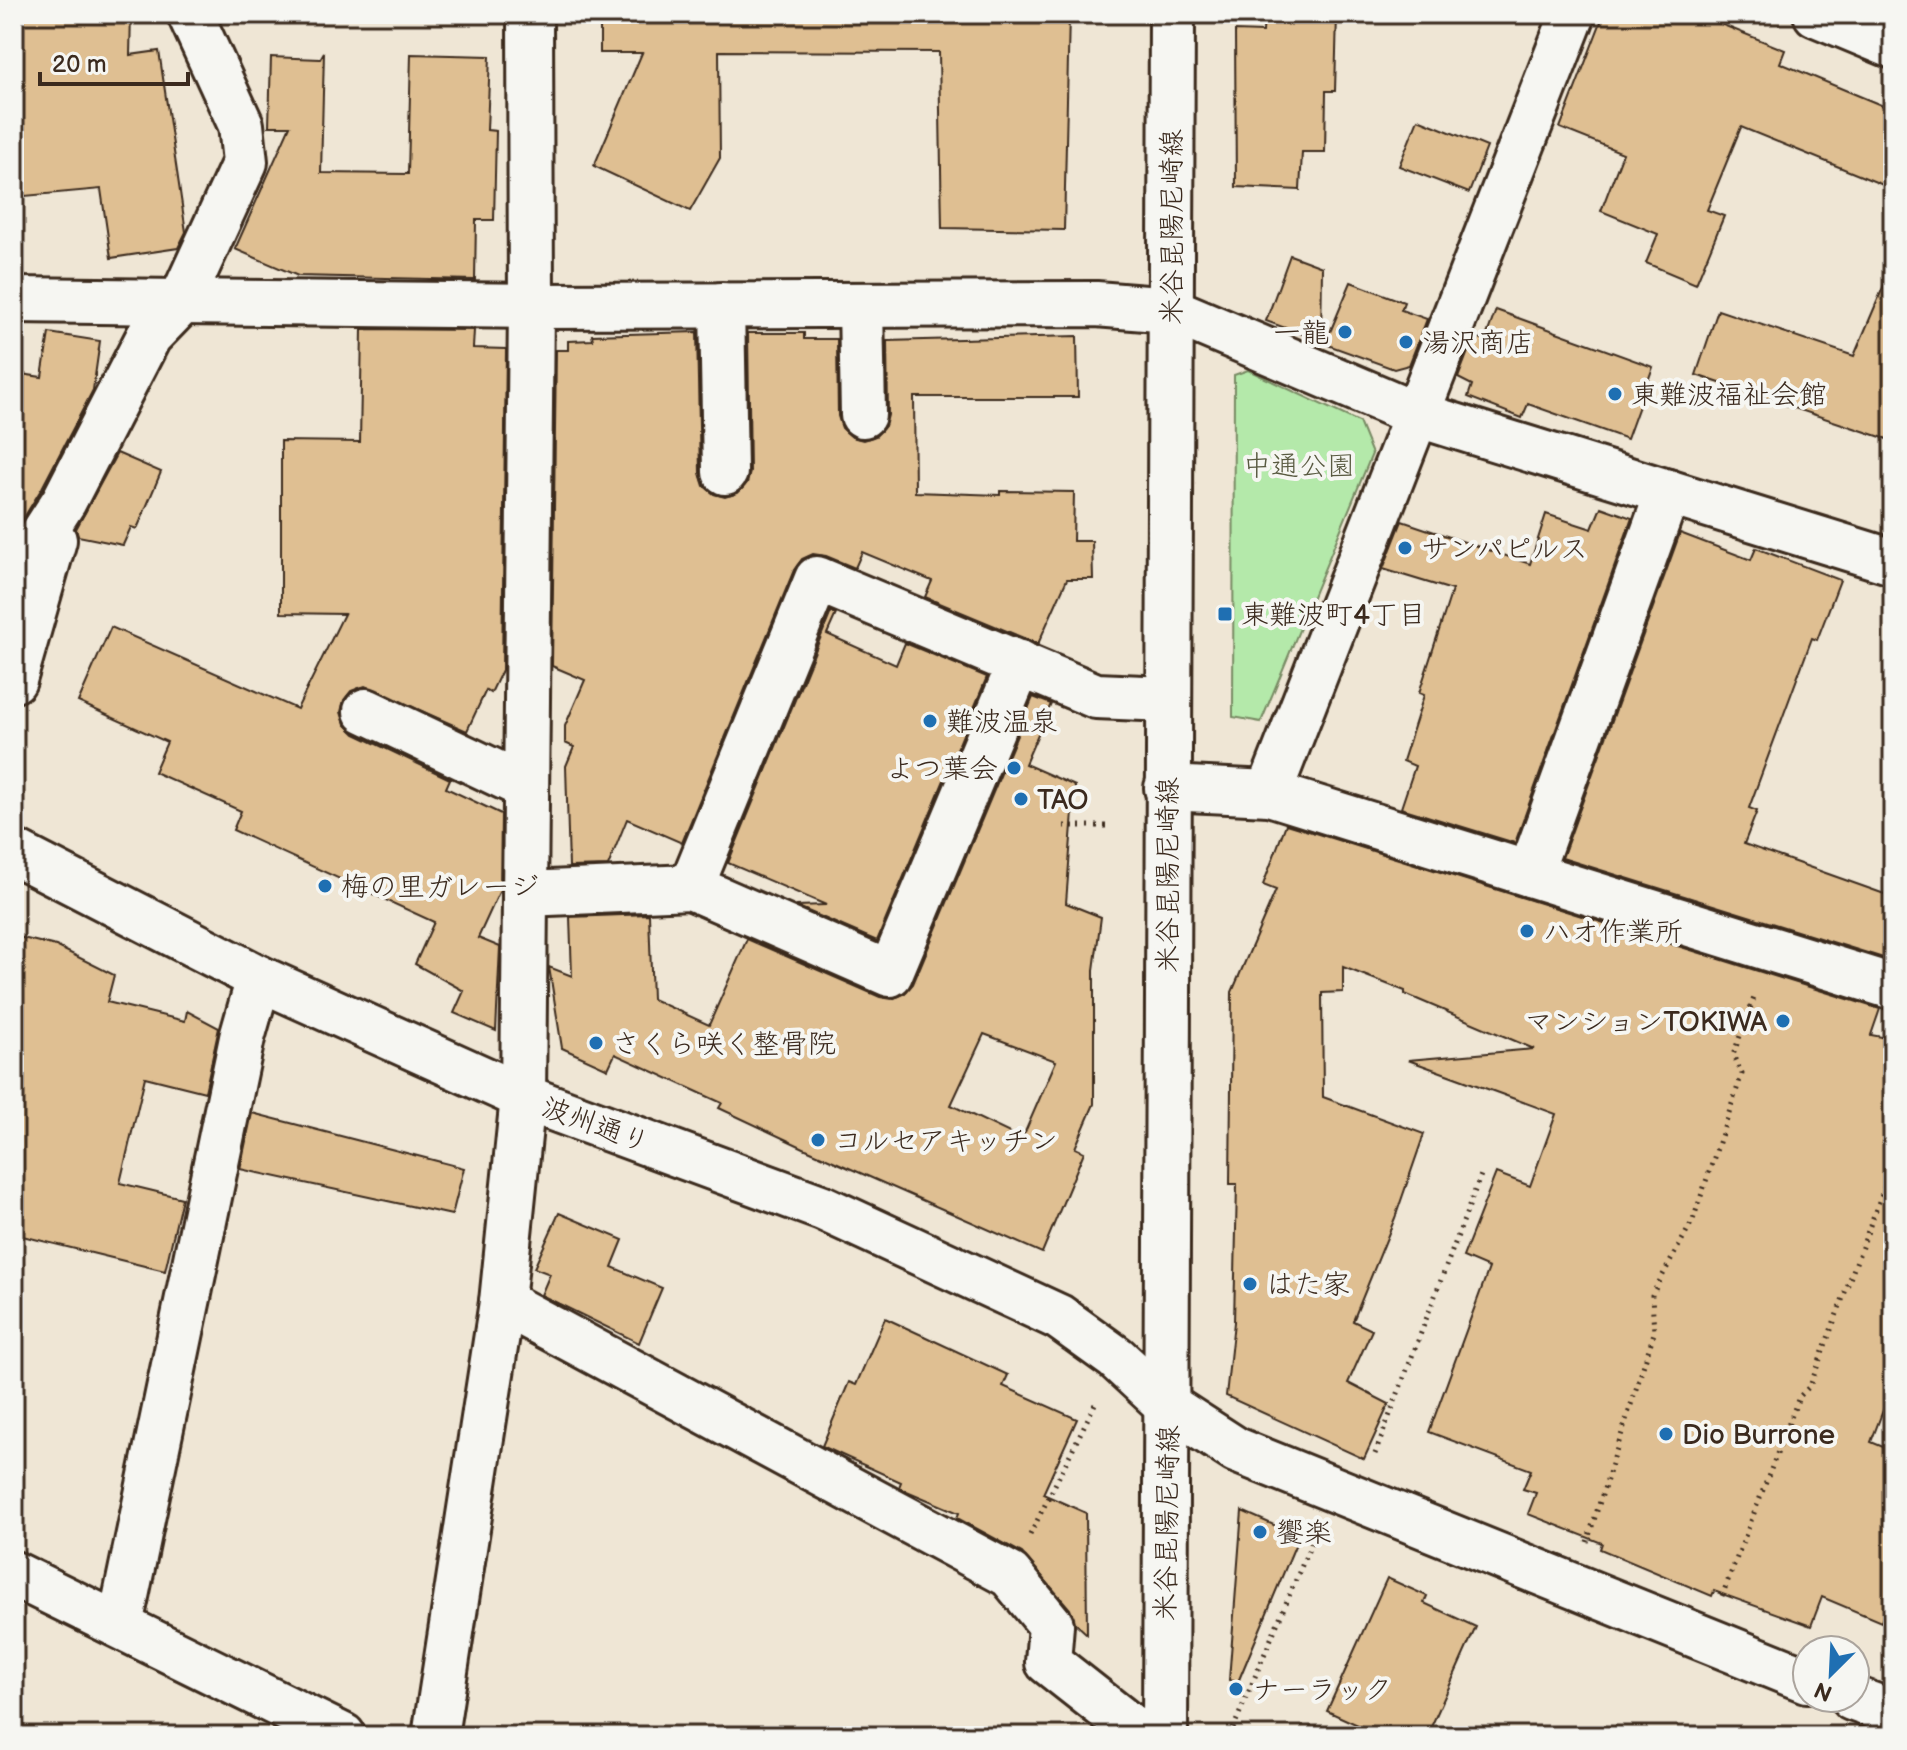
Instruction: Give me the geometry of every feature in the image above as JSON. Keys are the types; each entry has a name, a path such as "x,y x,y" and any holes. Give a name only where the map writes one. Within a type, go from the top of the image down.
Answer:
{"street":[{"path":"14,579 64,501 149,336 180,304 245,162 241,125 190,14"},
{"path":"435,1736 502,1302 523,1097 531,306 530,14"},
{"name":"米谷昆陽尼崎線","path":"1165,1736 1172,14"},
{"path":"1269,793 1573,14"},
{"path":"1816,14 1893,46"},
{"path":"14,300 531,306 1096,304 1171,310 1416,414 1893,562"},
{"path":"722,305 725,472"},
{"path":"861,305 863,415"},
{"path":"1530,874 1668,492"},
{"path":"14,680 64,501"},
{"path":"691,887 817,579 1096,696 1168,699"},
{"path":"525,894 691,887 890,974 1020,663"},
{"path":"366,711 526,787"},
{"path":"1167,788 1269,793 1893,987"},
{"name":"波州通り","path":"14,852 259,978 523,1097 823,1208 1059,1317 1116,1358 1168,1406 1236,1450 1791,1674"},
{"path":"120,1625 242,1038 259,978"},
{"path":"502,1302 1010,1575 1051,1625 1048,1662 1142,1736"},
{"path":"14,1574 335,1734"}],"path":[{"path":"1064,826 1108,826"},
{"path":"1583,1555 1654,1333 1652,1295 1693,1220 1742,1074 1733,1055 1771,949"},
{"path":"1893,1119 1883,1145 1893,1156"},
{"path":"1718,1608 1799,1397 1810,1386 1893,1164"},
{"path":"1371,1466 1482,1172"},
{"path":"1010,1575 1097,1400"},
{"path":"1230,1736 1322,1517"}],"green space":[{"name":"中通公園","path":"1248,370 1359,422 1372,454 1261,722 1233,717 1234,375"}],"building":[{"path":"14,14 131,14 130,55 159,51 186,232 178,248 111,258 101,189 14,197"},
{"path":"600,14 1069,14 1064,230 942,228 939,52 719,51 720,158 690,211 594,166 642,53 600,53"},
{"path":"1264,14 1337,14 1335,91 1326,91 1325,152 1302,152 1300,190 1236,187 1235,31 1263,32"},
{"path":"1604,14 1696,14 1785,50 1780,63 1893,110 1893,189 1741,127 1707,210 1724,216 1696,284 1646,263 1658,234 1601,211 1623,153 1560,128"},
{"path":"324,52 321,173 408,174 411,54 490,56 487,130 496,131 494,220 476,220 475,280 298,276 235,249 290,126 269,126 271,57 320,59"},
{"path":"1418,119 1487,147 1469,193 1399,166"},
{"path":"1290,255 1322,267 1321,341 1266,321"},
{"path":"1893,264 1893,441 1696,375 1718,310 1854,356"},
{"path":"1351,282 1404,302 1401,310 1427,319 1409,365 1394,369 1325,344"},
{"path":"1496,310 1653,367 1627,439 1528,404 1522,418 1468,397 1472,385 1458,378 1474,336 1485,340"},
{"path":"362,329 474,330 473,348 506,349 502,670 491,693 486,690 467,731 365,686 351,691 344,700 341,712 345,724 355,734 450,779 446,788 501,814 500,890 478,938 500,947 496,1031 454,1013 464,991 415,964 434,922 233,830 241,811 154,772 167,742 78,702 111,627 297,709 344,614 281,613 281,441 360,442"},
{"path":"697,332 700,473 704,486 714,494 725,497 738,493 747,483 750,472 748,333 804,333 804,339 837,339 838,416 842,428 852,437 863,440 876,436 885,426 888,415 887,341 1077,336 1078,397 914,397 915,492 1000,495 1000,491 1074,492 1073,541 1092,541 1093,579 1067,579 1038,644 925,597 932,581 862,552 855,568 826,556 813,554 802,559 794,570 682,843 627,819 608,866 569,867 566,766 574,747 565,743 565,726 585,680 552,666 556,350 568,350 568,341 593,340 592,335"},
{"path":"49,333 100,341 93,390 20,524 14,522 14,373 42,377"},
{"path":"117,453 161,472 137,529 131,527 123,545 78,536 76,529"},
{"path":"1601,507 1632,518 1515,843 1401,808 1415,766 1403,761 1424,695 1419,693 1452,590 1383,569 1402,521 1530,564 1546,514 1592,529"},
{"path":"1680,533 1751,560 1756,548 1840,580 1817,640 1812,638 1749,808 1757,811 1744,844 1893,897 1893,961 1562,858"},
{"path":"831,612 836,614 827,634 896,665 905,643 987,677 877,941 796,906 826,905 728,863"},
{"path":"1033,697 1051,704 1025,764 1075,786 1066,903 1101,917 1094,970 1094,1104 1075,1148 1084,1152 1042,1253 806,1149 719,1108 722,1103 615,1054 608,1069 562,1048 549,967 572,976 570,917 649,914 652,999 709,1025 747,939 880,997 892,999 904,994 913,984","holes":["984,1034 1056,1061 1022,1139 951,1105"]},
{"path":"1286,824 1880,1009 1871,1035 1893,1039 1893,1384 1871,1442 1893,1451 1893,1593 1881,1622 1822,1597 1811,1626 1714,1591 1712,1596 1600,1549 1602,1543 1528,1514 1536,1493 1523,1489 1531,1470 1429,1432 1489,1268 1463,1257 1496,1173 1530,1186 1556,1114 1408,1060 1534,1049 1405,994 1405,991 1343,967 1343,992 1322,993 1323,1097 1424,1134 1395,1218 1353,1321 1372,1330 1348,1383 1389,1404 1364,1459 1226,1396 1234,1322 1237,1184 1230,1184 1232,992 1276,890 1263,885"},
{"path":"14,936 56,946 114,975 107,1002 185,1021 187,1011 219,1028 205,1092 145,1077 120,1183 182,1198 165,1271 14,1234"},
{"path":"252,1113 464,1168 452,1215 240,1169"},
{"path":"559,1213 623,1240 612,1267 662,1288 639,1343 541,1295 550,1274 534,1268"},
{"path":"885,1318 1008,1375 1003,1386 1077,1419 1043,1494 1086,1513 1087,1634 1075,1623 1070,1609 1022,1553 957,1518 959,1513 902,1489 899,1487 901,1482 822,1446 849,1382 856,1385"},
{"path":"1242,1511 1299,1536 1238,1682 1229,1680"},
{"path":"1387,1578 1427,1596 1424,1603 1476,1627 1427,1736 1382,1736 1327,1711"}],"place":[{"name":"一龍","path":"1345,332"},
{"name":"湯沢商店","path":"1406,342"},
{"name":"東難波福祉会館","path":"1615,394"},
{"name":"サンパピルス","path":"1405,548"},
{"name":"東難波町4丁目","path":"1225,614"},
{"name":"難波温泉","path":"930,721"},
{"name":"よつ葉会","path":"1014,768"},
{"name":"TAO","path":"1021,799"},
{"name":"梅の里ガレージ","path":"325,886"},
{"name":"ハオ作業所","path":"1527,931"},
{"name":"マンションTOKIWA","path":"1783,1021"},
{"name":"さくら咲く整骨院","path":"596,1043"},
{"name":"コルセアキッチン","path":"818,1140"},
{"name":"はた家","path":"1250,1284"},
{"name":"Dio Burrone","path":"1666,1434"},
{"name":"饗楽","path":"1260,1532"},
{"name":"ナーラック","path":"1236,1689"}]}
